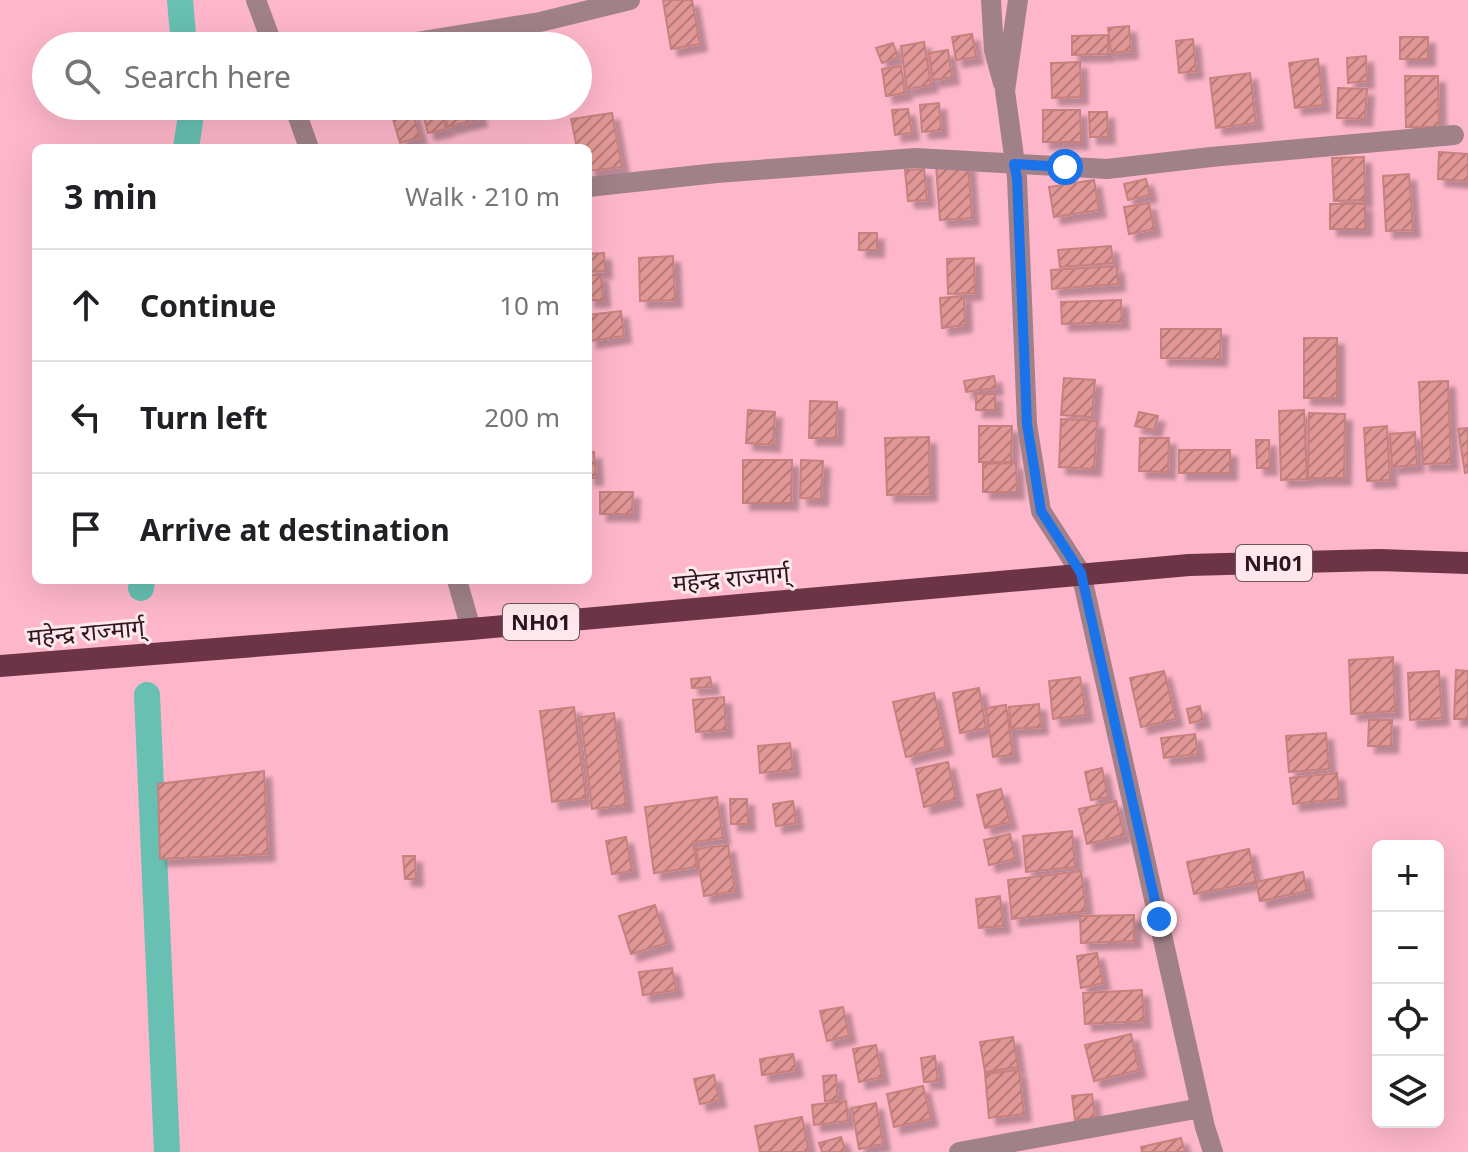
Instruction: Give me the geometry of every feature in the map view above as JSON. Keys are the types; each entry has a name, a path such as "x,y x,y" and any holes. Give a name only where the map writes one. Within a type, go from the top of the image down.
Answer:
{"highway":[{"name":"महेन्द्र राज्मार्ग्","path":"0,666 471,629 1189,565 1379,560 1468,563"}],"street":[{"path":"256,0 268,32"},
{"path":"478,32 540,22 630,0"},
{"path":"991,0 994,50 1005,91 1017,178 1027,424 1041,511 1081,573 1213,1152"},
{"path":"1005,91 1018,0"},
{"path":"299,120 308,144"},
{"path":"592,187 916,158 1107,169 1454,135"},
{"path":"458,584 471,629"},
{"path":"959,1152 1201,1108"}],"building":[{"path":"663,0 692,0 700,44 671,49"},
{"path":"1129,26 1131,51 1111,53 1108,28"},
{"path":"972,34 976,57 956,60 952,37"},
{"path":"1108,35 1108,54 1072,55 1072,36"},
{"path":"1400,37 1428,37 1428,59 1400,59"},
{"path":"1193,39 1196,71 1179,73 1176,41"},
{"path":"924,42 931,85 907,89 901,46"},
{"path":"893,43 898,57 882,63 876,48"},
{"path":"948,50 952,77 933,80 929,53"},
{"path":"1366,56 1367,81 1348,83 1347,58"},
{"path":"1318,59 1323,105 1295,108 1289,63"},
{"path":"1080,62 1081,97 1052,98 1051,63"},
{"path":"901,66 905,93 886,96 882,69"},
{"path":"1250,73 1256,123 1216,128 1210,78"},
{"path":"1405,76 1438,76 1439,127 1406,127"},
{"path":"1338,88 1367,89 1365,119 1337,118"},
{"path":"939,103 941,130 922,132 920,105"},
{"path":"908,109 912,133 895,135 892,110"},
{"path":"1043,110 1080,110 1081,142 1043,142"},
{"path":"1089,112 1107,112 1108,137 1090,137"},
{"path":"612,113 622,167 592,171 592,144 576,144 571,120 592,120 592,116"},
{"path":"393,120 415,120 420,137 400,143"},
{"path":"424,120 444,120 446,129 428,133"},
{"path":"446,120 476,120 448,127"},
{"path":"1439,152 1468,154 1468,181 1438,179"},
{"path":"1364,157 1365,200 1334,201 1332,158"},
{"path":"968,163 972,218 940,220 936,165"},
{"path":"924,169 927,200 908,201 905,170"},
{"path":"1409,174 1413,230 1386,231 1383,176"},
{"path":"1146,179 1150,195 1128,200 1124,184"},
{"path":"1094,180 1099,210 1054,217 1049,187"},
{"path":"1149,203 1154,229 1129,234 1124,207"},
{"path":"1330,204 1365,204 1365,229 1330,229"},
{"path":"859,233 877,233 877,250 859,250"},
{"path":"1111,246 1113,263 1060,267 1058,250"},
{"path":"604,253 605,271 592,272 592,254"},
{"path":"673,256 675,300 640,301 639,258"},
{"path":"974,258 975,293 948,294 947,259"},
{"path":"1117,266 1118,284 1052,289 1051,270"},
{"path":"592,275 601,275 603,300 592,300"},
{"path":"964,296 965,325 942,328 940,298"},
{"path":"1121,300 1122,322 1062,324 1061,302"},
{"path":"621,311 624,336 592,341 592,315"},
{"path":"1161,329 1221,329 1220,359 1161,358"},
{"path":"1304,338 1337,338 1337,398 1304,398"},
{"path":"994,376 996,388 966,392 964,381"},
{"path":"1064,378 1095,380 1092,417 1061,415"},
{"path":"1448,381 1451,463 1423,464 1419,382"},
{"path":"976,394 995,394 995,410 976,410"},
{"path":"810,401 837,402 836,438 809,438"},
{"path":"748,410 775,412 773,445 746,443"},
{"path":"1304,410 1307,479 1281,480 1279,411"},
{"path":"1139,412 1158,416 1154,430 1135,426"},
{"path":"1309,413 1345,414 1344,478 1308,478"},
{"path":"1061,419 1097,421 1094,469 1059,467"},
{"path":"979,426 1012,426 1011,462 979,462"},
{"path":"1387,426 1390,480 1367,481 1364,428"},
{"path":"1468,428 1468,472 1465,473 1458,429"},
{"path":"1415,432 1417,465 1392,467 1390,434"},
{"path":"929,437 930,494 887,495 885,438"},
{"path":"1140,438 1169,438 1168,472 1139,471"},
{"path":"1256,440 1269,440 1270,468 1257,468"},
{"path":"1179,450 1230,450 1230,473 1179,473"},
{"path":"594,452 596,478 592,478"},
{"path":"743,460 792,460 791,503 743,503"},
{"path":"801,460 823,461 821,499 800,498"},
{"path":"1016,463 1017,492 983,492 983,464"},
{"path":"600,492 633,492 632,514 600,514"},
{"path":"1393,657 1395,711 1351,714 1349,660"},
{"path":"1456,670 1468,671 1468,719 1454,719"},
{"path":"1164,671 1176,719 1141,727 1130,678"},
{"path":"1439,671 1442,718 1410,720 1408,673"},
{"path":"710,677 712,687 692,688 691,679"},
{"path":"1080,677 1086,715 1053,719 1049,681"},
{"path":"979,688 986,728 960,733 953,693"},
{"path":"934,693 946,747 906,757 893,702"},
{"path":"724,697 726,730 696,732 693,700"},
{"path":"1039,704 1041,727 1011,729 1009,707"},
{"path":"1006,705 1013,755 993,757 986,708"},
{"path":"1200,706 1203,720 1190,723 1187,709"},
{"path":"574,707 586,798 552,802 540,711"},
{"path":"614,713 626,805 592,809 581,717"},
{"path":"1369,720 1392,720 1391,746 1368,746"},
{"path":"1326,733 1329,769 1289,772 1286,736"},
{"path":"1195,734 1198,754 1164,758 1161,738"},
{"path":"790,743 793,770 760,773 758,746"},
{"path":"948,762 956,799 924,807 916,769"},
{"path":"1102,768 1108,797 1091,800 1085,772"},
{"path":"264,771 268,854 160,859 158,784"},
{"path":"1337,773 1339,799 1293,804 1290,778"},
{"path":"1001,789 1010,822 985,828 977,795"},
{"path":"717,797 723,838 693,842 697,867 654,873 645,807"},
{"path":"730,799 747,799 748,824 731,824"},
{"path":"793,801 796,823 776,826 773,804"},
{"path":"1116,801 1124,835 1087,844 1079,809"},
{"path":"1072,831 1075,867 1026,872 1023,836"},
{"path":"1010,834 1015,859 989,865 984,840"},
{"path":"626,837 632,871 612,874 606,841"},
{"path":"728,845 735,891 704,896 696,849"},
{"path":"1249,849 1256,882 1194,894 1187,862"},
{"path":"403,856 415,856 416,879 405,879"},
{"path":"1081,871 1086,911 1012,919 1008,880"},
{"path":"1303,872 1307,891 1260,901 1256,882"},
{"path":"1000,896 1003,926 979,928 976,899"},
{"path":"655,905 667,943 631,954 619,916"},
{"path":"1134,915 1134,941 1081,943 1080,916"},
{"path":"1097,953 1103,983 1081,988 1077,956"},
{"path":"672,968 676,990 643,995 639,972"},
{"path":"1142,990 1144,1021 1085,1024 1083,993"},
{"path":"843,1007 849,1036 827,1041 820,1011"},
{"path":"1131,1034 1139,1070 1094,1081 1085,1045"},
{"path":"1013,1037 1018,1067 985,1072 980,1042"},
{"path":"876,1045 882,1077 859,1082 853,1049"},
{"path":"793,1054 796,1070 762,1075 760,1059"},
{"path":"935,1056 938,1081 924,1082 921,1058"},
{"path":"1019,1070 1024,1114 989,1118 985,1074"},
{"path":"714,1075 719,1100 700,1104 694,1079"},
{"path":"836,1075 838,1100 825,1101 823,1076"},
{"path":"923,1086 931,1119 894,1127 887,1094"},
{"path":"1092,1094 1095,1118 1075,1120 1072,1096"},
{"path":"846,1101 848,1121 814,1125 812,1105"},
{"path":"876,1103 883,1144 859,1149 852,1108"},
{"path":"802,1117 809,1152 760,1152 755,1126"},
{"path":"841,1137 846,1152 822,1152 819,1143"},
{"path":"1181,1138 1185,1152 1142,1152 1141,1147"}],"waterway":[{"path":"180,0 183,32"},
{"path":"187,144 190,120"},
{"path":"141,588 142,584"},
{"path":"147,695 167,1152"}],"route":[{"path":"1065,167 1014,164 1027,424 1041,511 1081,573 1159,919"}]}
